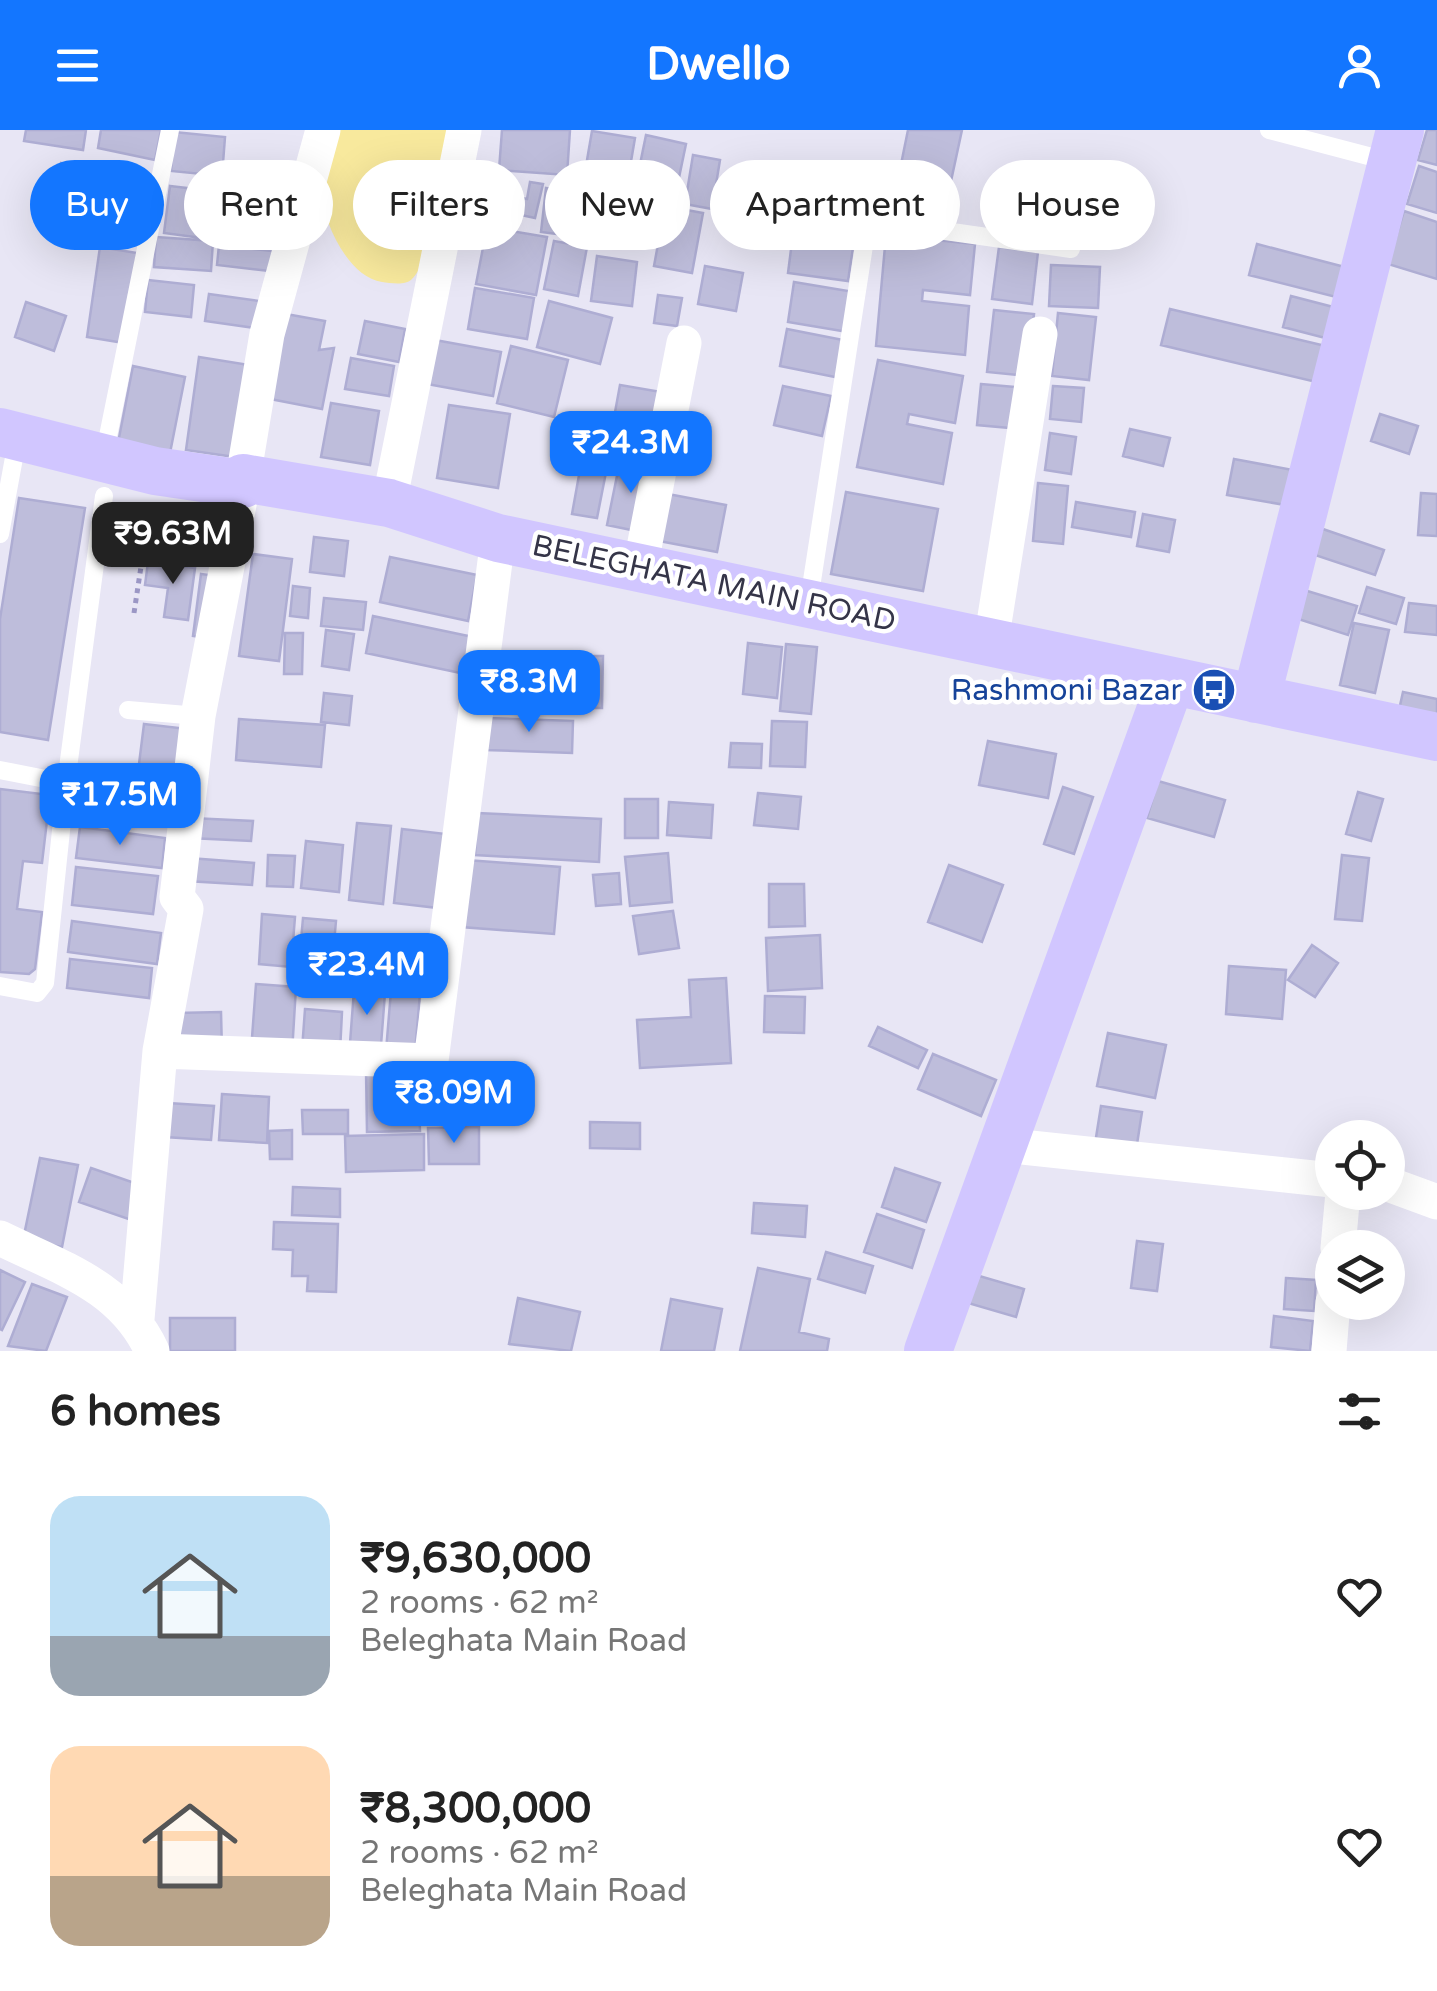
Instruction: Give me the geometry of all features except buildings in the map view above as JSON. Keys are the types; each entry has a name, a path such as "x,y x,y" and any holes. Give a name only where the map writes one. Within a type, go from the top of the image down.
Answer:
{"main road":[{"path":"1256,698 1396,146"},
{"name":"BELEGHATA MAIN ROAD","path":"9,434 104,476 155,471 389,503 498,538 1437,737"},
{"path":"928,1351 1171,680"}],"street":[{"path":"137,1319 160,1052 186,909 177,898 198,716 267,334 324,130"},
{"path":"389,503 464,130"},
{"path":"991,642 1040,334"},
{"path":"640,568 684,343"},
{"path":"160,1052 432,1061 498,538"},
{"path":"1004,1145 1315,1178"},
{"path":"1405,1190 1437,1202"},
{"path":"0,1238 96,1285 137,1319 152,1351"},
{"path":"1329,1351 1332,1320"}],"lane":[{"path":"0,986 37,994 45,984 104,476 170,130"},
{"path":"1269,130 1396,146"},
{"path":"809,604 868,220 980,236"},
{"path":"0,534 9,434"},
{"path":"128,710 198,716"},
{"path":"0,770 66,783"}],"path":[{"path":"134,612 155,471"}],"shaded area":[{"path":"329,130 447,130 443,160 353,160 353,250 428,250 412,279 382,282 358,270 348,259 333,234 333,160 323,160"}],"place":[{"name":"Rashmoni Bazar","path":"1214,690"}]}
